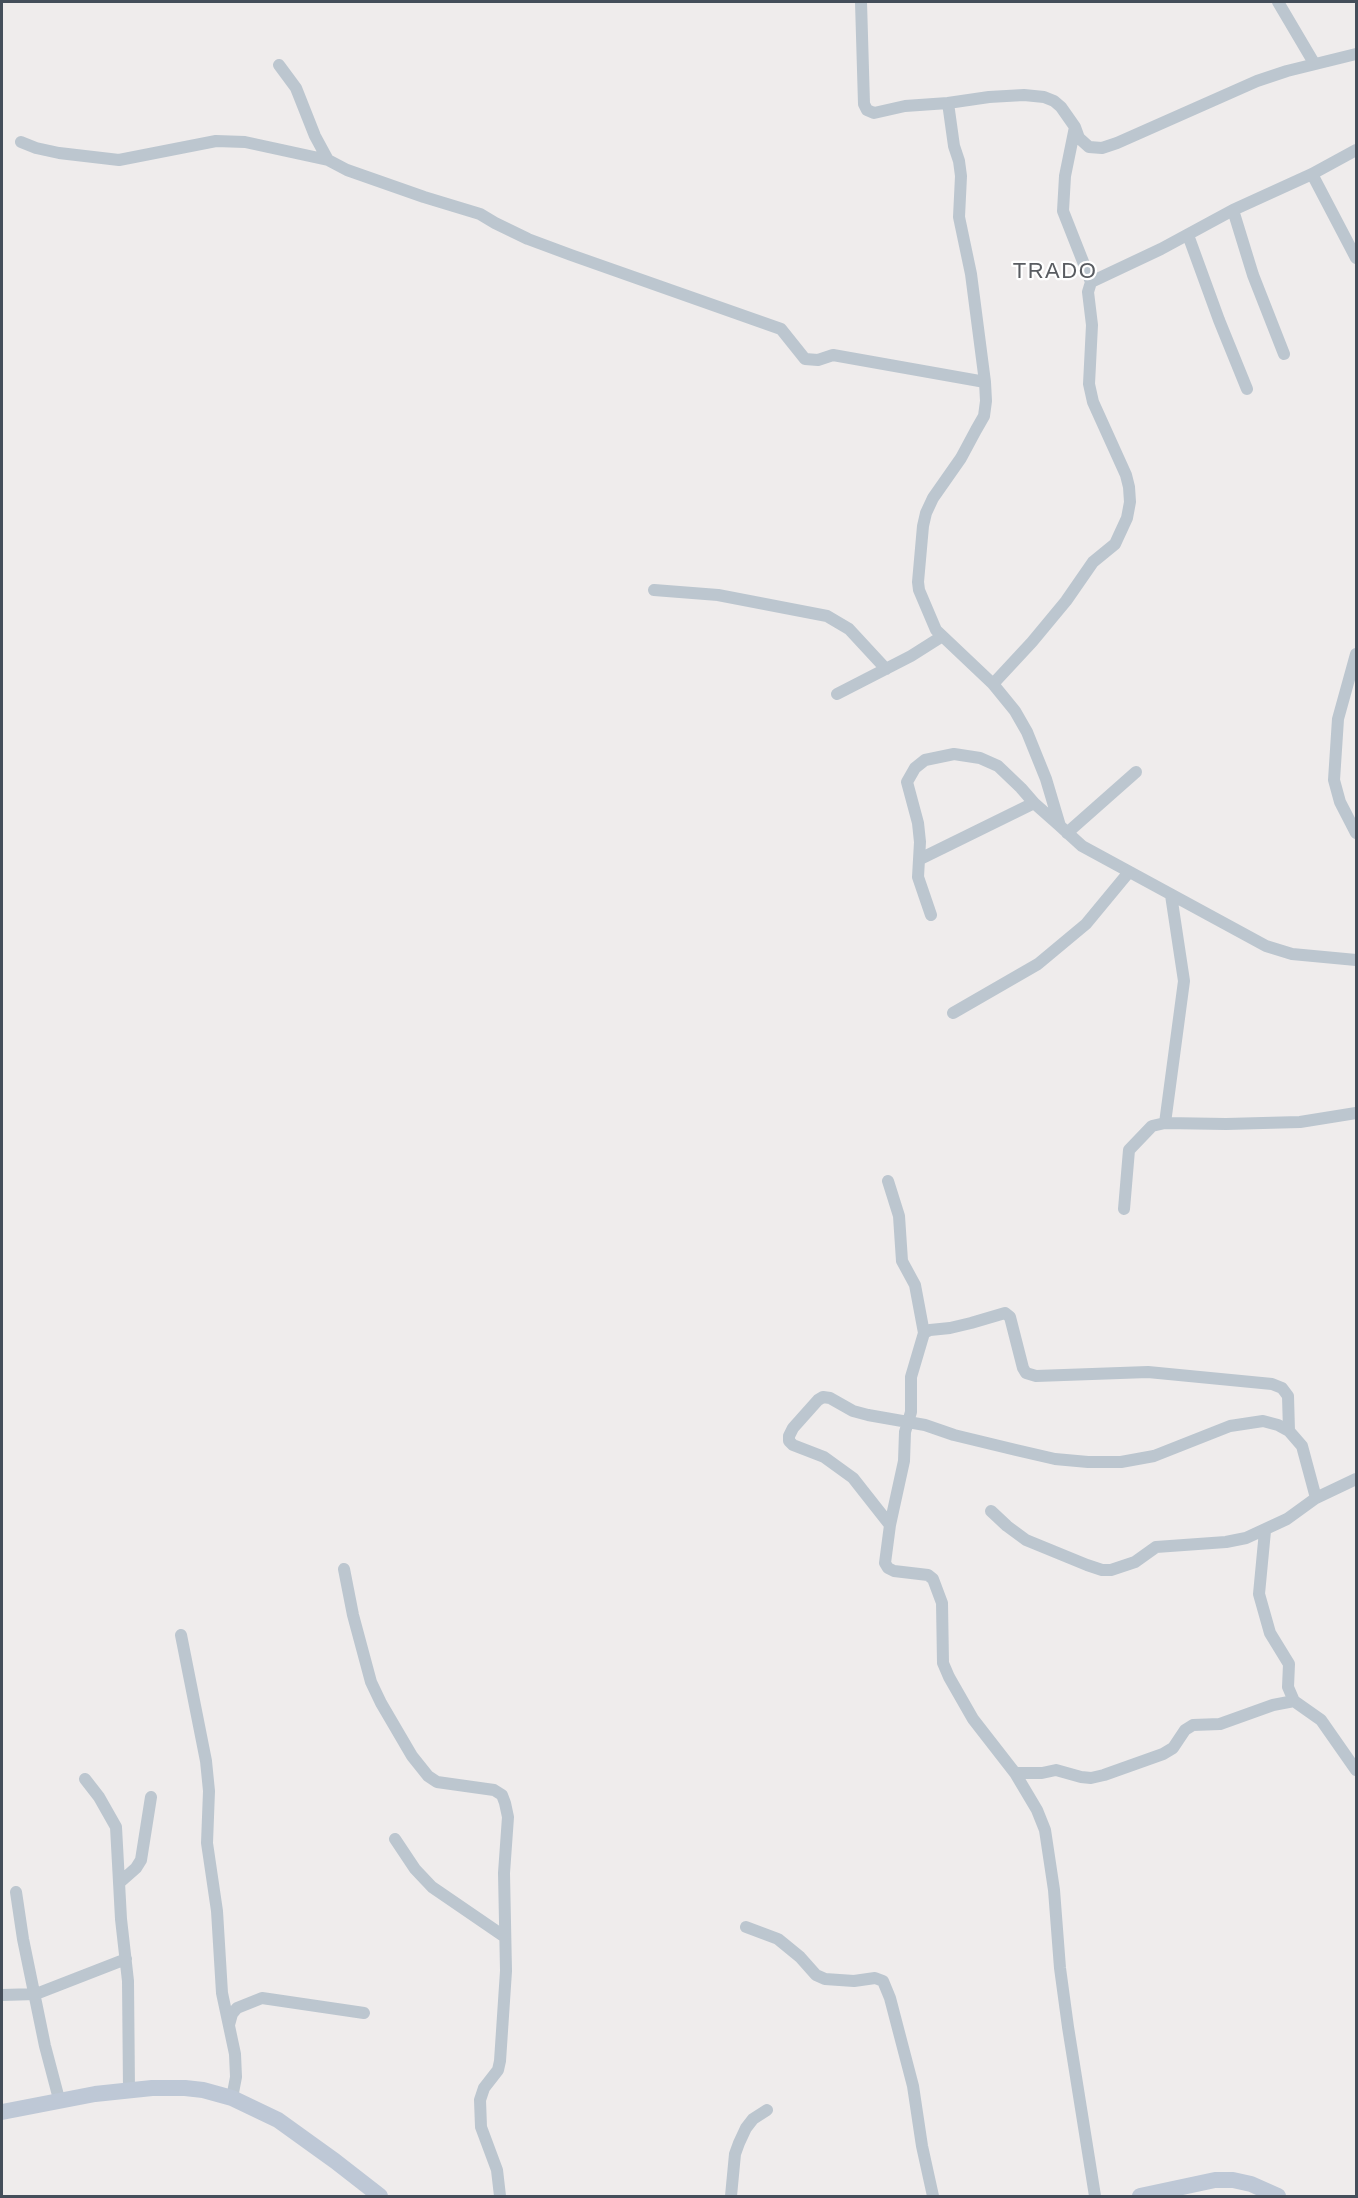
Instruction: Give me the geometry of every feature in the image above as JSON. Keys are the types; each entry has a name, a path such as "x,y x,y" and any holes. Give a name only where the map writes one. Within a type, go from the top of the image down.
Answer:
{"main road":[{"path":"2,2112 59,2099 129,2090 185,2088 203,2090 232,2098 278,2120 380,2196"},
{"path":"1140,2196 1215,2180 1233,2180 1251,2184 1278,2196"}],"street":[{"path":"861,2 864,104 867,110 874,113 905,106 989,97 1024,95 1044,97 1061,107 1075,127 1078,138 1089,147 1102,148 1117,143 1257,81 1314,63 1356,54"},
{"path":"1278,2 1314,63"},
{"path":"279,65 296,88 315,136 328,160"},
{"path":"948,103 961,176 959,217 971,274 986,382 984,416 961,458 933,498 926,513 923,526 919,590 928,616 941,637 993,684 1015,711 1027,732 1064,829"},
{"path":"1075,127 1065,176 1062,211 1092,282"},
{"path":"21,142 60,153 119,159 216,141 245,142 328,160 379,182 480,214 503,227 571,255 781,329 806,359 818,360 833,355 986,382"},
{"path":"993,684 1066,601 1093,562 1115,544 1127,519 1130,502 1129,487 1093,402 1089,384 1092,337 1088,292 1092,282 1356,150"},
{"path":"1312,174 1356,258"},
{"path":"1233,210 1253,275 1284,354"},
{"path":"1188,235 1247,389"},
{"path":"654,590 718,595 827,616 849,629 864,642 886,669"},
{"path":"837,694 941,637"},
{"path":"1356,654 1338,718 1334,780 1340,802 1356,833"},
{"path":"931,915 918,877 920,859 918,823 907,782 915,768 925,760 954,754 980,758 998,766 1022,788 1034,803 1082,846 1266,946 1292,954 1356,960"},
{"path":"1064,829 1136,772"},
{"path":"920,859 1034,803"},
{"path":"953,1012 1038,964 1086,924 1129,872"},
{"path":"1165,1123 1184,981 1171,895"},
{"path":"1124,1209 1129,1150 1152,1126 1165,1123 1300,1122 1356,1113"},
{"path":"888,1181 899,1216 902,1261 915,1285 924,1333 911,1377 910,1422 905,1432 904,1461 890,1525 885,1563 888,1568 904,1573 928,1575 933,1579 942,1603 943,1663 973,1719 1015,1773 1037,1810 1048,1844 1066,2015 1095,2196"},
{"path":"924,1333 971,1323 1005,1312 1010,1317 1026,1373 1036,1376 1148,1372 1272,1384 1282,1388 1288,1396 1289,1431"},
{"path":"890,1525 853,1478 824,1457 793,1445 789,1441 793,1428 823,1397 868,1415 910,1422 1055,1459 1088,1462 1121,1462 1154,1456 1230,1426 1263,1421 1289,1431 1302,1446 1317,1498"},
{"path":"991,1511 1006,1526 1026,1540 1102,1570 1124,1567 1156,1547 1226,1542 1265,1531 1317,1498 1356,1479"},
{"path":"1265,1531 1258,1594 1270,1633 1287,1658 1289,1673 1287,1680 1294,1701 1321,1720 1356,1770"},
{"path":"344,1569 353,1615 371,1682 412,1756 428,1776 437,1782 494,1790 502,1795 507,1817 504,1873 506,1971 500,2061 498,2070 484,2088 480,2100 481,2127 497,2170 500,2196"},
{"path":"181,1635 206,1761 209,1791 207,1843 217,1911 222,1993 235,2054 236,2077 232,2098"},
{"path":"1015,1773 1042,1773 1056,1770 1081,1777 1091,1778 1104,1775 1163,1754 1173,1748 1185,1730 1193,1725 1221,1724 1273,1705 1294,1701"},
{"path":"85,1779 99,1797 116,1827 128,1981 129,2090"},
{"path":"119,1883 136,1868 141,1860 151,1797"},
{"path":"395,1839 415,1869 432,1887 505,1937"},
{"path":"16,1892 23,1939 45,2046 59,2099"},
{"path":"746,1927 778,1939 800,1957 816,1975 825,1979 854,1981 875,1978 883,1981 890,1998 915,2094 922,2146 933,2196"},
{"path":"2,1995 36,1994 126,1959"},
{"path":"230,2025 232,2014 237,2008 262,1998 363,2013"},
{"path":"731,2196 735,2154 739,2143 753,2119 767,2110"}],"district":[{"name":"TRADO","path":"1055,272"}]}
